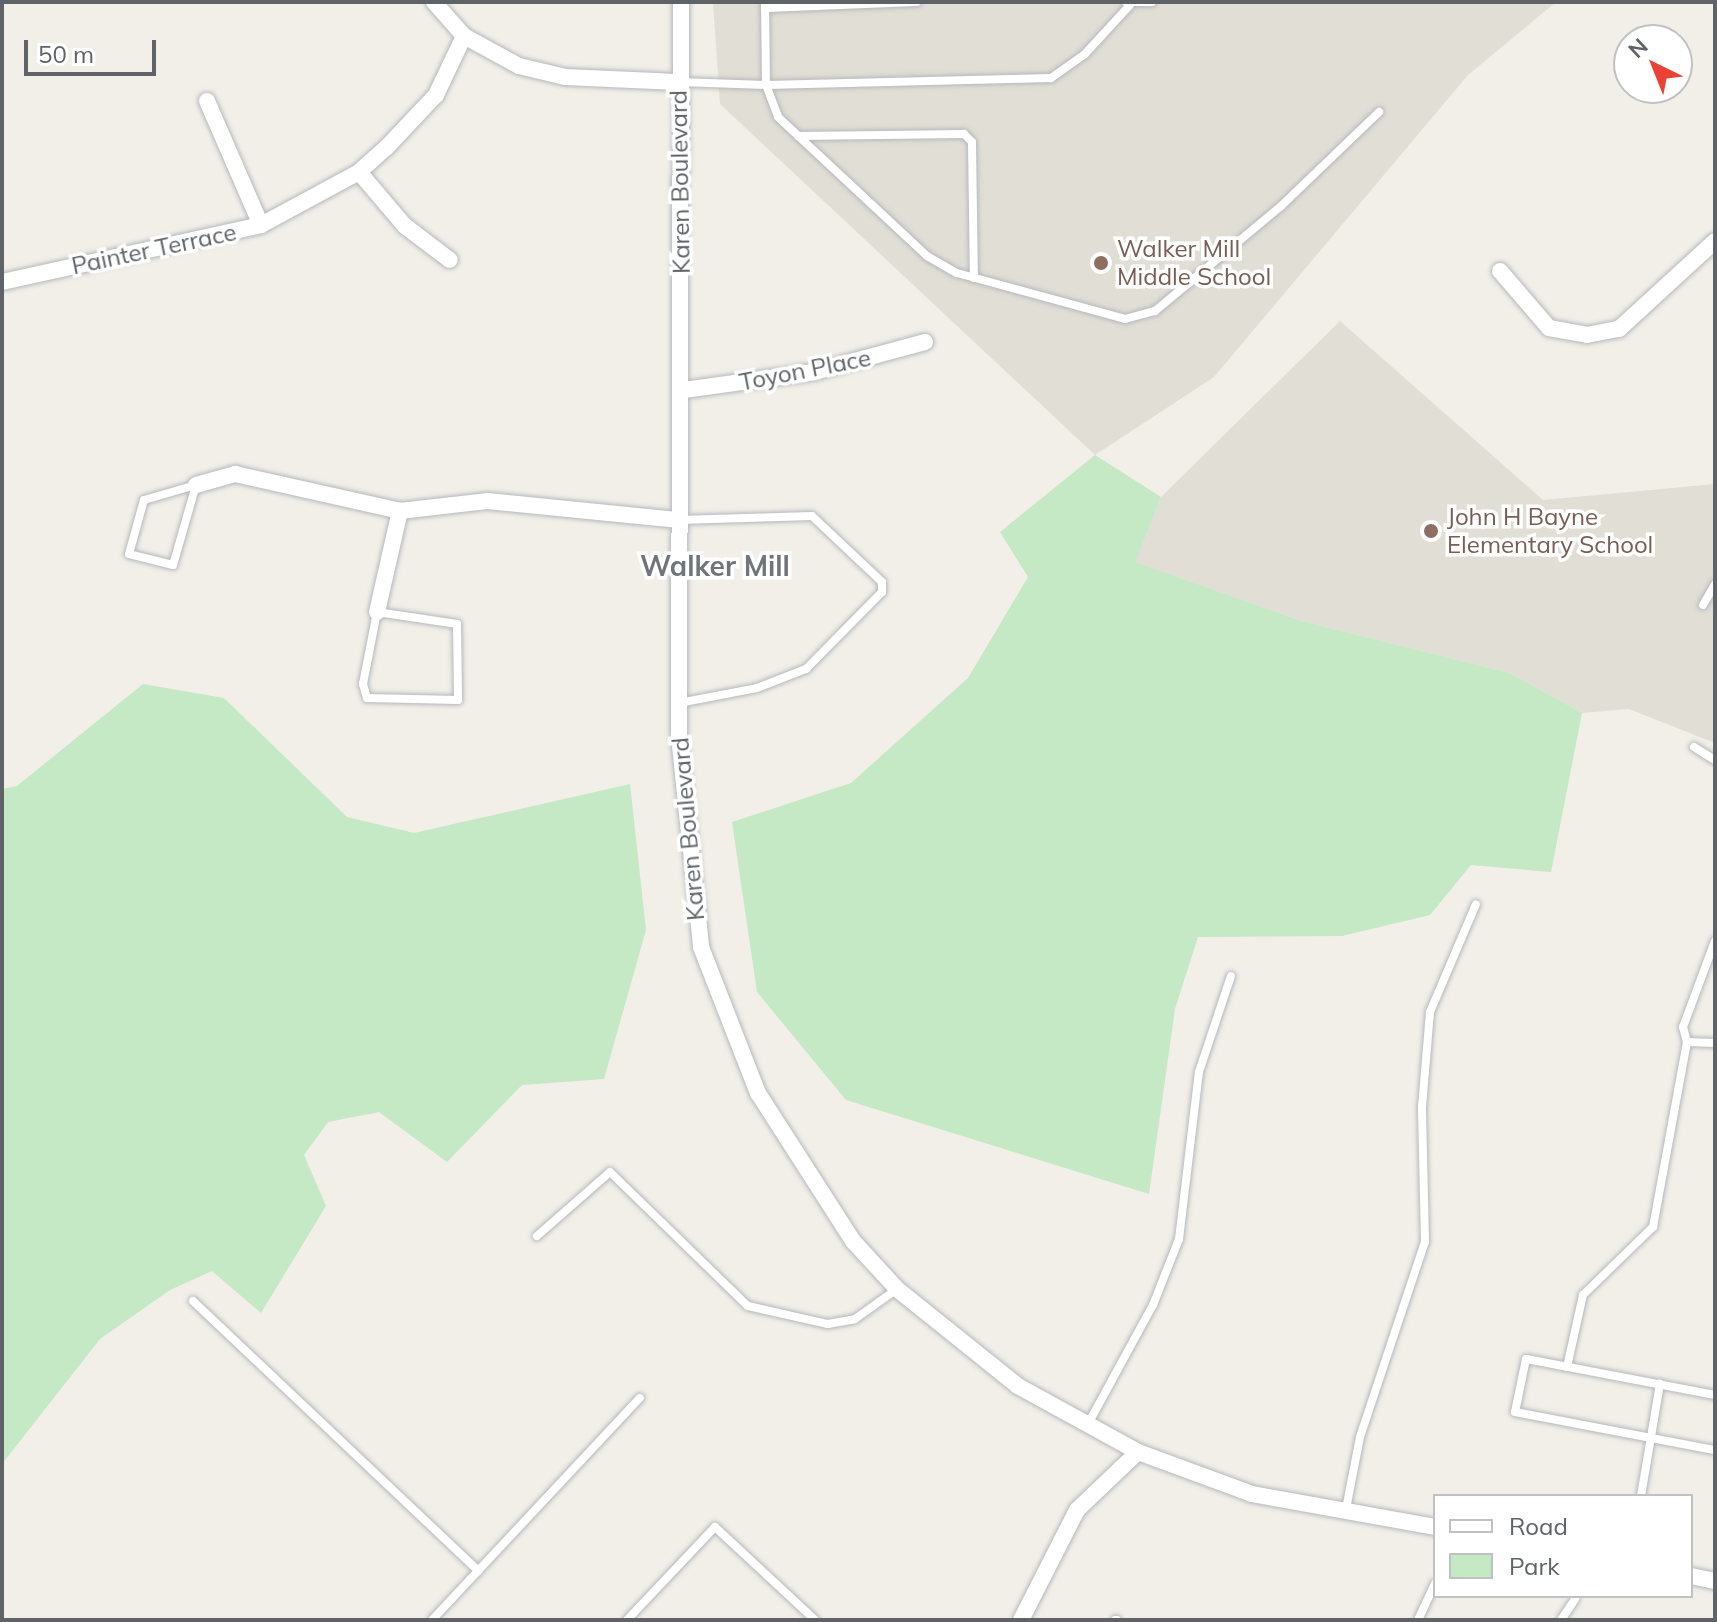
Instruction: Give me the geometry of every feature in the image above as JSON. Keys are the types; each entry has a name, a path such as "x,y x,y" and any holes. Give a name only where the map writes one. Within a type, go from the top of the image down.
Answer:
{"street":[{"path":"434,2 464,36 519,66 565,77 678,82"},
{"name":"Karen Boulevard","path":"681,2 678,82 684,390 679,520 678,704 689,878 701,947 729,1025 783,1138 836,1221 897,1289 1018,1386 1138,1452 1252,1494 1433,1527"},
{"name":"Painter Terrace","path":"2,282 261,225 359,172 436,95 464,36"},
{"path":"207,101 261,225"},
{"path":"359,172 405,226 450,260"},
{"path":"1500,271 1549,328 1587,335 1619,329 1715,241"},
{"name":"Toyon Place","path":"684,390 814,372 925,342"},
{"path":"196,485 235,474 400,511 488,501 679,520"},
{"path":"377,612 400,511"},
{"path":"1021,1620 1077,1510 1138,1452"},
{"path":"1693,1576 1715,1581"}],"lane":[{"path":"917,2 765,5 766,85 778,117 927,256 974,278 1097,316 1155,311 1281,206 1379,112"},
{"path":"678,82 766,85 1051,78 1085,54 1128,3 1152,2"},
{"path":"798,136 964,134 972,142 974,278"},
{"path":"196,485 173,565 129,554 144,500 196,485"},
{"path":"678,704 757,688 806,669 882,592 882,582 812,516 679,520"},
{"path":"1703,605 1715,584"},
{"path":"377,612 457,624 458,700 450,704 367,698 362,689 377,612"},
{"path":"1694,747 1715,760"},
{"path":"1346,1509 1360,1437 1425,1242 1422,1107 1430,1012 1476,904"},
{"path":"1567,1367 1583,1295 1653,1227 1687,1042 1683,1027 1715,941"},
{"path":"1088,1424 1153,1305 1179,1239 1199,1072 1231,976"},
{"path":"1687,1042 1715,1043"},
{"path":"537,1236 610,1172 748,1306 828,1324 855,1319 897,1289"},
{"path":"193,1301 479,1571"},
{"path":"1715,1395 1659,1389 1526,1359 1515,1412 1715,1450"},
{"path":"1641,1494 1659,1389"},
{"path":"432,1620 640,1398"},
{"path":"627,1620 715,1527 815,1620"},
{"path":"1418,1620 1433,1588"},
{"path":"1561,1620 1575,1599"}],"shaded area":[{"name":"Walker Mill Middle School","path":"713,2 1556,2 1468,75 1214,377 1095,455 720,104"},
{"name":"John H Bayne Elementary School","path":"1340,321 1543,500 1715,484 1715,743 1629,709 1582,713 1510,673 1302,621 1134,562 1161,497"}],"green space":[{"path":"1095,455 1161,497 1135,562 1302,621 1510,673 1582,713 1551,872 1471,865 1430,915 1342,936 1198,937 1175,1009 1149,1194 846,1100 757,992 732,822 851,783 968,678 1028,577 1000,532"},
{"path":"143,684 224,698 347,817 414,833 630,784 646,930 604,1079 522,1085 447,1162 379,1112 328,1122 304,1155 326,1206 261,1313 212,1271 170,1290 100,1339 2,1464 2,789 17,786"}],"place":[{"name":"Walker Mill Middle School","path":"1101,263"},
{"name":"John H Bayne Elementary School","path":"1431,531"}],"district":[{"name":"Walker Mill","path":"715,566"}]}
